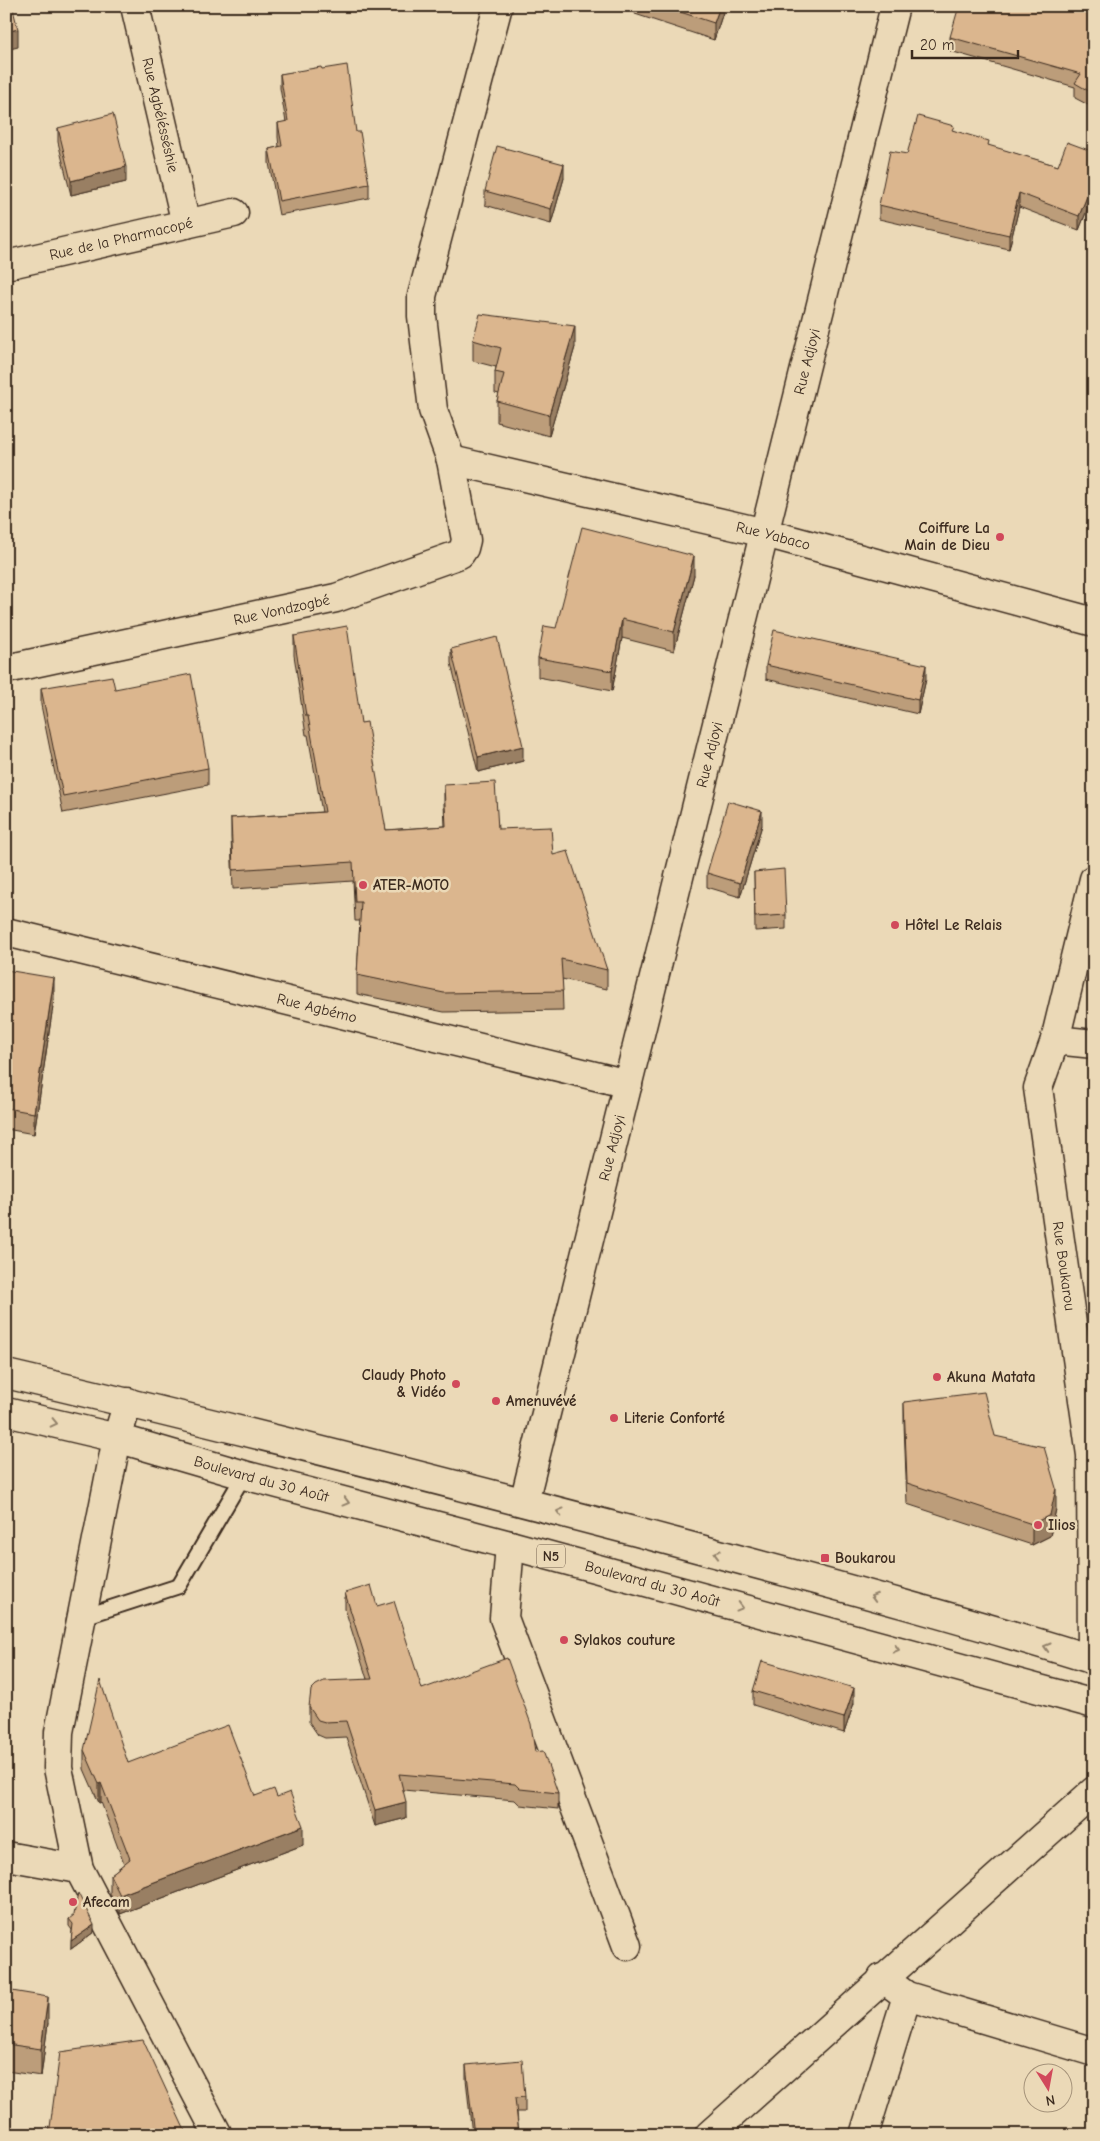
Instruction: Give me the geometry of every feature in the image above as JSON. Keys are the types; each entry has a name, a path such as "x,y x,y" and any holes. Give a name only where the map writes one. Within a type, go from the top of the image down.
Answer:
{"main road":[{"name":"Rue Agbélésséshie","path":"136,6 186,224"},
{"name":"Rue Vondzogbé","path":"6,669 336,598 460,554 466,540 451,460 433,410 422,316 422,296 498,6"},
{"name":"Rue Adjoyi","path":"524,1502 896,6"},
{"name":"Rue de la Pharmacopé","path":"6,265 234,213"},
{"name":"Rue Yabaco","path":"451,460 765,533 1094,622"},
{"name":"Rue Boukarou","path":"1093,1660 1092,1454 1038,1088 1055,1040 1094,879"},
{"name":"Rue Agbémo","path":"6,932 628,1084"},
{"path":"1055,1040 1094,1044"},
{"path":"6,1374 128,1402 524,1502 819,1581 1093,1660 1085,1701"},
{"path":"128,1402 117,1438 59,1732 58,1768 79,1870 218,2135"},
{"name":"Boulevard du 30 Août","path":"6,1412 117,1438 244,1475 1085,1701"},
{"path":"510,1545 504,1618 627,1946"},
{"path":"709,2135 882,1978 1094,1791"},
{"path":"6,1856 79,1870"},
{"path":"882,1978 907,1996 1094,2052"},
{"path":"864,2135 907,1996"}],"lane":[{"path":"83,1618 180,1586 244,1475"}],"building":[{"path":"6,6 12,6 18,29 6,32"},
{"path":"662,6 720,6 714,23"},
{"path":"959,6 1094,6 1094,94 1075,83 1081,74 950,37"},
{"path":"347,65 356,132 360,132 369,184 279,201 269,149 282,146 278,123 288,121 280,74"},
{"path":"113,114 126,167 71,181 58,128"},
{"path":"918,116 954,126 952,130 989,141 988,145 1058,166 1067,142 1094,152 1094,179 1079,216 1019,193 1009,235 879,205 890,151 907,154"},
{"path":"497,146 564,164 551,209 485,191"},
{"path":"480,314 575,326 549,415 497,401 504,374 495,372 501,348 473,340"},
{"path":"582,527 694,556 674,632 622,619 612,671 538,658 544,626 556,628"},
{"path":"347,626 361,723 367,722 386,830 446,826 444,785 495,782 498,829 551,827 553,855 568,851 607,970 561,959 563,991 444,993 357,975 361,902 355,902 353,862 233,870 231,818 325,812 308,716 306,716 294,636"},
{"path":"774,630 926,665 918,700 766,665"},
{"path":"497,637 523,746 478,757 451,649"},
{"path":"191,674 208,768 63,796 41,688 112,676 115,689"},
{"path":"728,801 762,811 740,883 707,873"},
{"path":"784,869 786,915 755,917 754,872"},
{"path":"6,970 54,978 34,1113 6,1108"},
{"path":"984,1392 995,1436 1044,1447 1056,1488 1050,1515 1032,1524 907,1483 904,1402"},
{"path":"371,1585 377,1606 394,1601 422,1689 507,1658 531,1724 535,1752 543,1751 558,1793 520,1789 515,1784 399,1774 406,1802 375,1810 346,1721 325,1722 318,1720 309,1707 311,1690 324,1681 372,1679 345,1593"},
{"path":"762,1661 854,1688 844,1718 753,1691"},
{"path":"100,1680 128,1763 228,1725 255,1796 274,1789 277,1797 290,1792 303,1826 120,1895 110,1875 130,1859 101,1783 99,1784 84,1750"},
{"path":"78,1893 94,1925 71,1941 73,1924 69,1919 74,1915"},
{"path":"6,1990 48,1997 41,2049 6,2044"},
{"path":"143,2040 187,2135 49,2135 60,2052"},
{"path":"522,2060 525,2097 515,2098 519,2134 474,2135 466,2065"},
{"path":"763,2129 769,2135 757,2135"}],"place":[{"name":"Coiffure La Main de Dieu","path":"1000,537"},
{"name":"ATER-MOTO","path":"363,885"},
{"name":"Hôtel Le Relais","path":"895,925"},
{"name":"Akuna Matata","path":"937,1377"},
{"name":"Claudy Photo & Vidéo","path":"456,1384"},
{"name":"Amenuvévé","path":"496,1401"},
{"name":"Literie Conforté","path":"614,1418"},
{"name":"Ilios","path":"1038,1525"},
{"name":"Boukarou","path":"825,1558"},
{"name":"Sylakos couture","path":"564,1640"},
{"name":"Afecam","path":"73,1902"}]}
